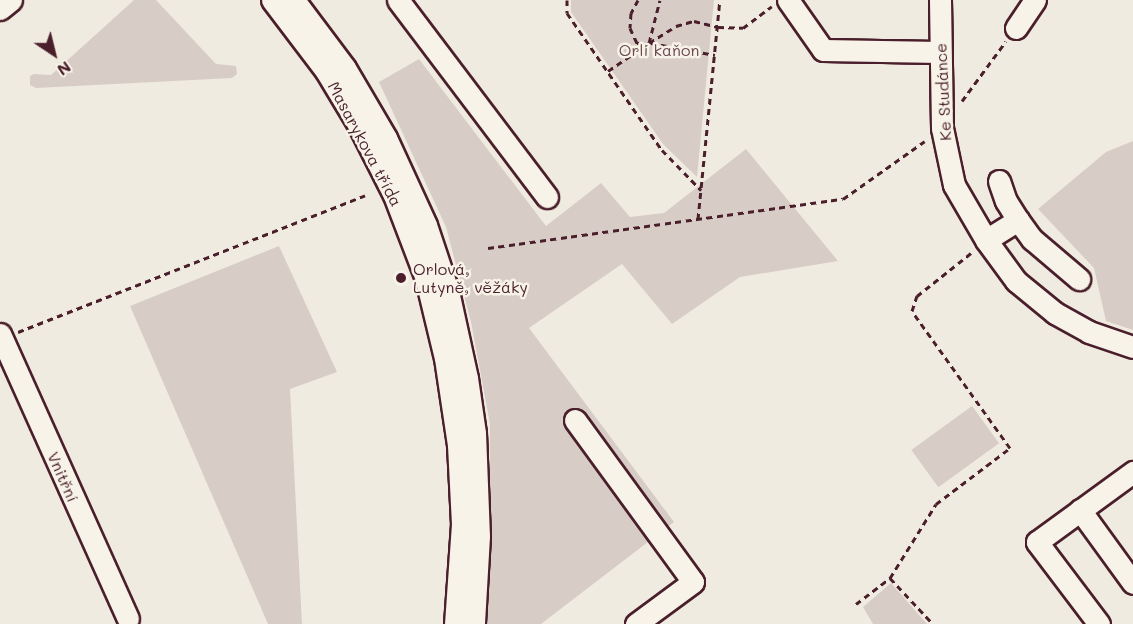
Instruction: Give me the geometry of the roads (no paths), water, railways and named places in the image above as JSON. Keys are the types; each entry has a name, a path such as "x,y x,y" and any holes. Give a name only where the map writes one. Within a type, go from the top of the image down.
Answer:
{"street":[{"path":"0,9 11,0"},
{"name":"Masarykova třída","path":"272,0 326,71 359,126 394,195 426,279 446,358 458,445 462,524 455,624"},
{"name":"Masarykova třída","path":"294,0 345,68 386,138 426,225 448,291 467,378 475,433 479,536 474,624"},
{"path":"398,0 547,197"},
{"path":"788,0 823,50 940,52"},
{"name":"Ke Studánce","path":"940,0 942,128 954,185 986,240 1016,281 1055,313 1089,332 1133,347"},
{"path":"1016,28 1035,0"},
{"path":"999,181 1006,201 1032,239 1079,279"},
{"path":"986,240 1018,220"},
{"name":"Vnitřní","path":"1,336 128,620"},
{"path":"575,420 693,582 636,624"},
{"path":"1099,624 1037,542 1133,472"},
{"path":"1080,510 1133,583"}],"place":[{"name":"Orlová, Lutyně, věžáky","path":"401,278"}],"park label":[{"name":"Orlí kaňon","path":"659,50"}]}
